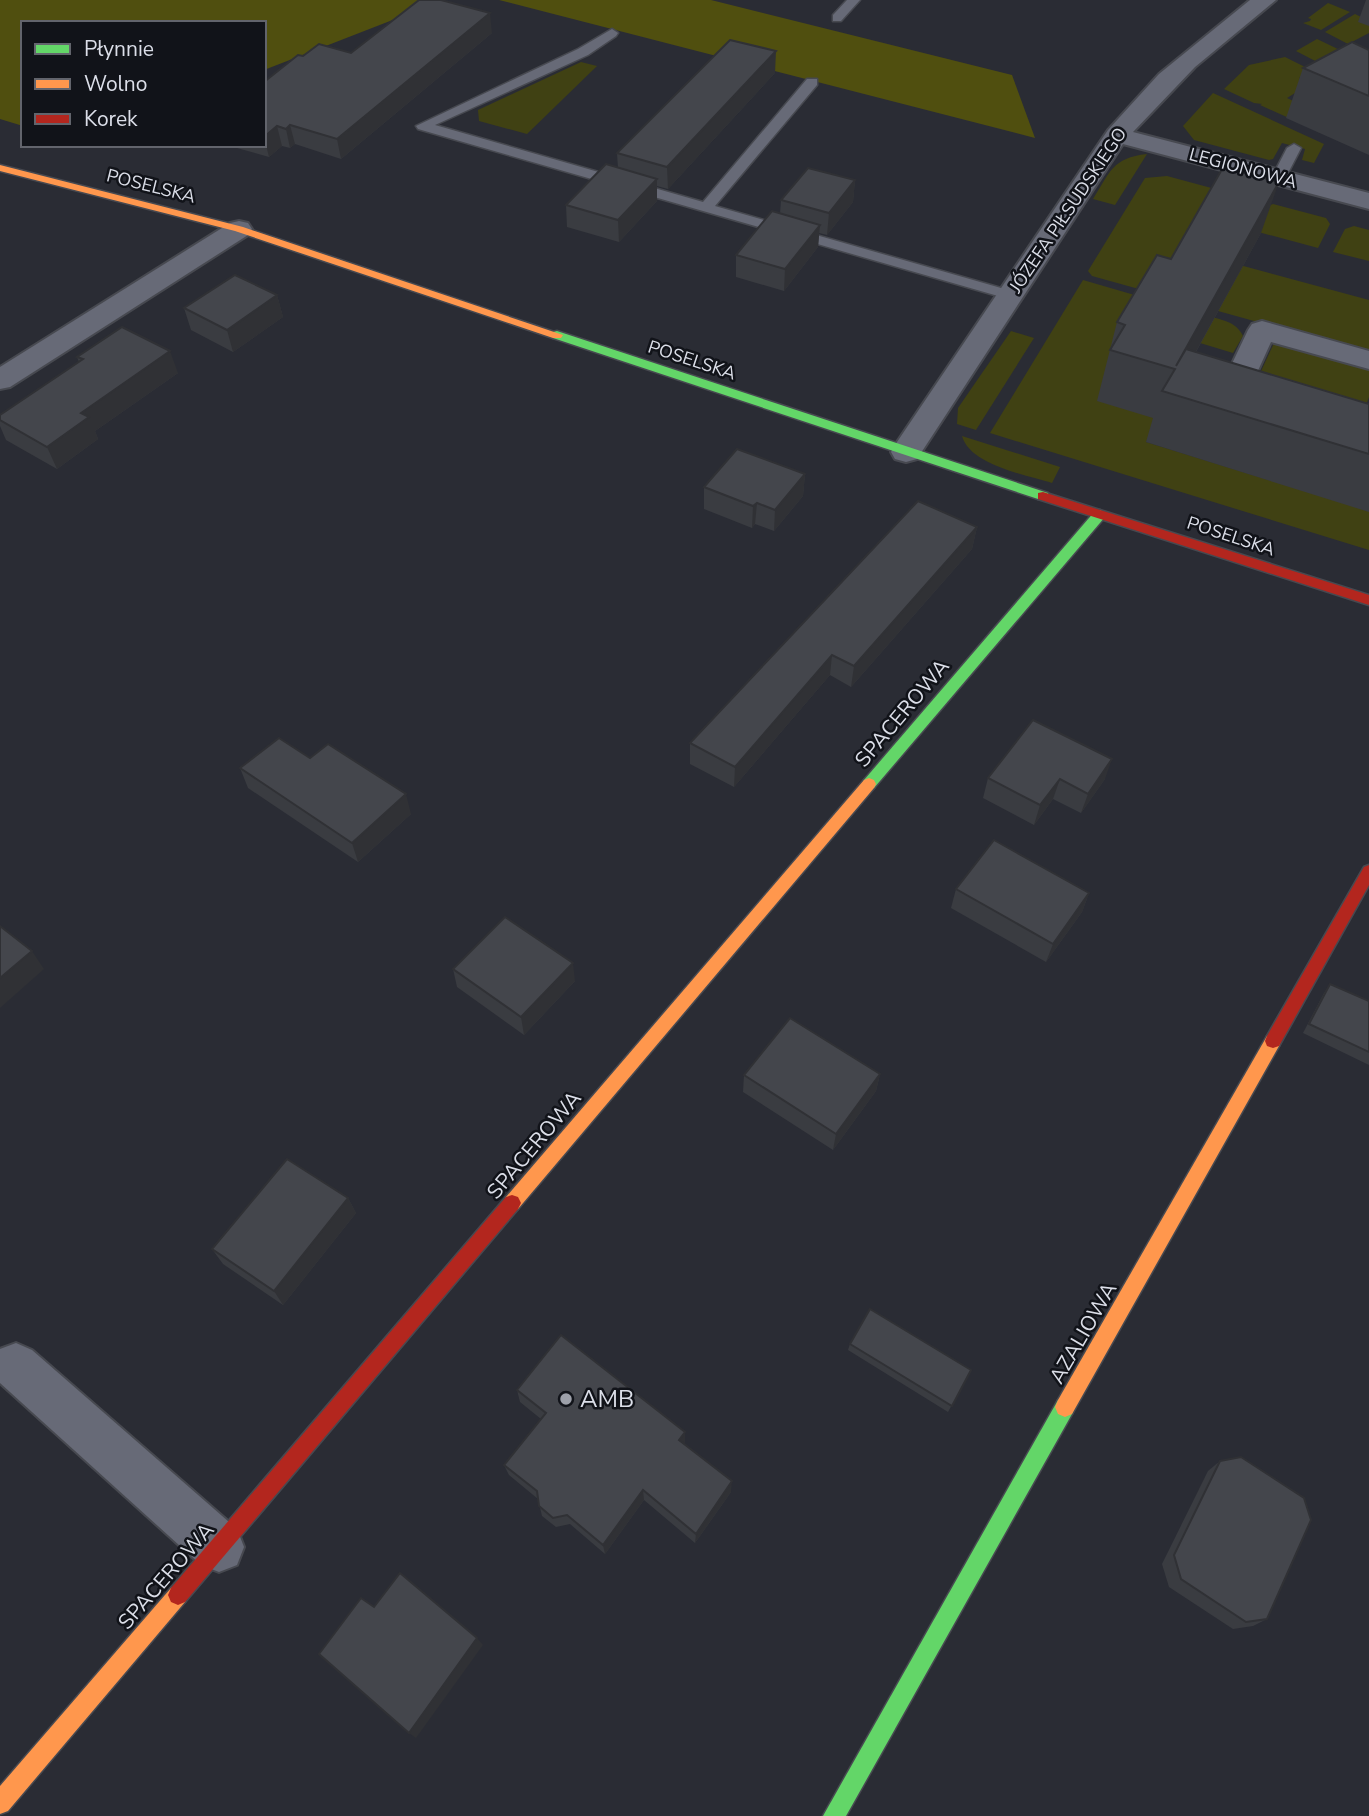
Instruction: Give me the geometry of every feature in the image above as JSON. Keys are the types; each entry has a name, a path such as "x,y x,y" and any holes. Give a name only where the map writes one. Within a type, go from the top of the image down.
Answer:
{"street":[{"name":"JÓZEFA PIŁSUDSKIEGO","path":"906,452 1117,135 1146,98 1199,51 1265,0"},
{"name":"LEGIONOWA","path":"1117,135 1369,201"},
{"name":"POSELSKA","path":"0,168 239,229 906,452 1369,600"},
{"path":"0,380 239,229"},
{"path":"1287,407 1234,391 1262,330 1369,360"},
{"name":"SPACEROWA","path":"0,1803 1100,514"},
{"name":"AZALIOWA","path":"834,1816 1369,871"},
{"path":"16,1366 219,1547"}],"lane":[{"path":"836,18 854,0"},
{"path":"612,33 583,52 423,126 1010,295"},
{"path":"707,206 813,82"},
{"path":"1279,177 1294,148"}],"shaded area":[{"path":"0,0 444,0 266,69 266,21 21,21 21,125 0,119"},
{"path":"499,0 711,0 1012,75 1035,138"},
{"path":"1328,3 1350,12 1321,30 1303,23 1310,21 1308,18"},
{"path":"1355,14 1369,21 1369,33 1348,44 1325,32"},
{"path":"1317,39 1342,51 1321,64 1296,51"},
{"path":"1285,57 1311,70 1299,78 1311,83 1287,98 1306,107 1300,123 1224,89 1249,65"},
{"path":"581,62 597,66 527,134 479,121 478,110"},
{"path":"1213,93 1324,144 1314,163 1302,160 1305,149 1282,143 1273,159 1269,160 1194,140 1183,126"},
{"path":"1147,154 1115,205 1093,199 1108,174 1119,163"},
{"path":"1167,176 1241,196 1236,264 1369,300 1369,353 1092,276 1088,271 1145,178"},
{"path":"1273,204 1326,218 1330,224 1318,248 1251,230 1265,207"},
{"path":"1354,226 1369,230 1369,261 1333,252 1345,229"},
{"path":"1083,280 1162,303 1111,376 1158,419 1146,442 1369,511 1369,550 990,433"},
{"path":"1205,315 1227,322 1240,331 1243,336 1233,353 1200,343"},
{"path":"1011,331 1034,338 976,430 957,424 958,408"},
{"path":"1284,341 1369,365 1369,397 1361,419 1256,382 1274,343"},
{"path":"962,436 1060,467 1052,483 1014,472 987,462 967,446"}],"building":[{"path":"419,0 441,0 490,13 337,139 290,125 286,129 277,126 266,135 266,80 298,55 303,56 319,44 351,53"},
{"path":"730,40 776,51 667,167 617,153"},
{"path":"1352,42 1369,50 1369,96 1303,68"},
{"path":"606,164 657,179 618,220 566,205"},
{"path":"808,168 855,180 829,213 781,200"},
{"path":"1226,168 1279,182 1176,366 1186,349 1369,404 1369,454 1162,391 1175,369 1110,350 1125,325 1117,322 1157,255 1171,259 1221,171"},
{"path":"772,211 820,225 785,269 736,255"},
{"path":"235,275 277,295 227,330 184,308"},
{"path":"122,327 170,351 81,413 89,417 47,447 0,420 0,415 83,359 77,357"},
{"path":"737,449 805,474 775,510 757,503 753,506 704,487"},
{"path":"918,501 977,527 854,666 832,655 735,767 690,743"},
{"path":"1033,720 1112,759 1088,794 1060,779 1040,805 988,778"},
{"path":"279,738 310,758 328,744 406,794 352,843 240,768"},
{"path":"994,840 1089,893 1053,944 956,889"},
{"path":"505,917 573,963 521,1017 453,969"},
{"path":"0,926 32,951 0,978"},
{"path":"1330,984 1369,1001 1369,1052 1309,1024"},
{"path":"790,1018 880,1074 836,1134 744,1075"},
{"path":"287,1159 348,1198 274,1291 212,1249"},
{"path":"870,1309 971,1370 952,1406 850,1344"},
{"path":"561,1335 685,1432 679,1440 732,1481 696,1534 643,1490 603,1545 567,1515 553,1518 539,1506 537,1491 504,1465 546,1413 517,1390"},
{"path":"1241,1457 1304,1498 1311,1520 1267,1619 1246,1622 1181,1579 1174,1555 1220,1461"},
{"path":"400,1573 477,1638 409,1733 319,1654 361,1598 374,1607"}],"traffic: fast":[{"path":"557,335 1043,496"},
{"path":"869,784 1100,514"},
{"path":"834,1816 1065,1407"}],"traffic: slow":[{"path":"0,168 239,229 557,335"},
{"path":"512,1203 869,784"},
{"path":"1065,1407 1273,1041"},
{"path":"0,1803 178,1595"}],"traffic: jam":[{"path":"1043,496 1369,600"},
{"path":"1273,1041 1369,871"},
{"path":"178,1595 512,1203"}],"place":[{"name":"AMB","path":"566,1399"}]}
